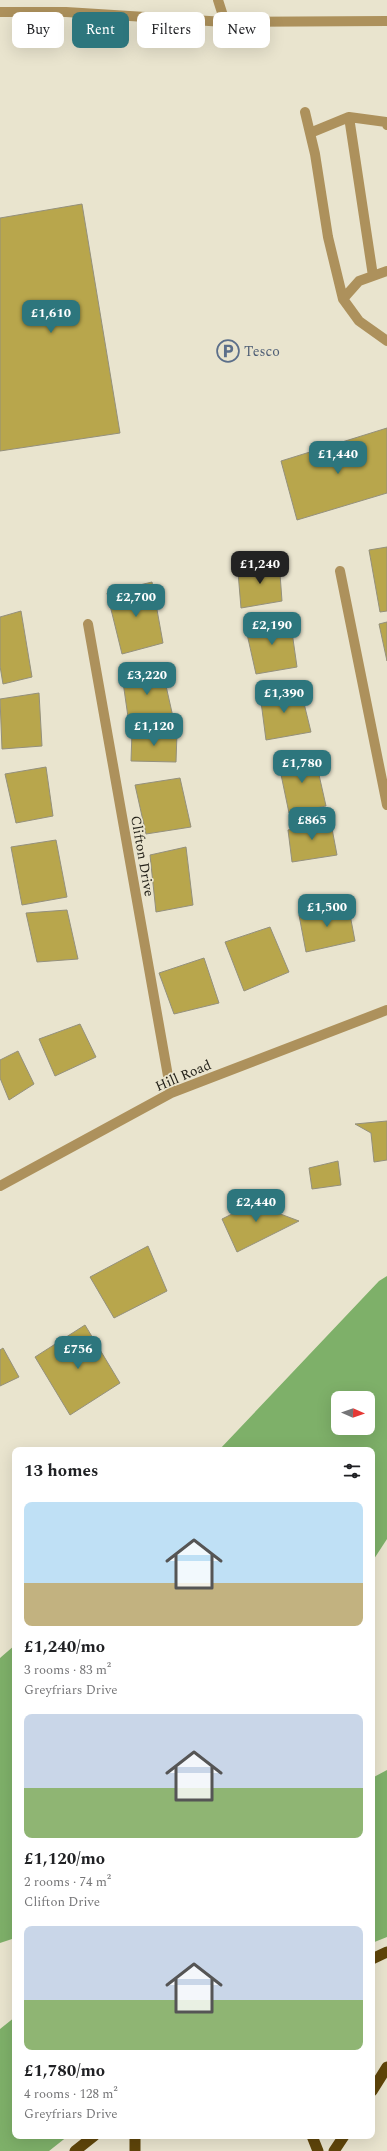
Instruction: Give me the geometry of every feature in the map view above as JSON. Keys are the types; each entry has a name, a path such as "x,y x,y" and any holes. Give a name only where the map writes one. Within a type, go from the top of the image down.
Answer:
{"highway":[{"path":"375,1958 387,1952"},
{"path":"375,2086 387,2067"},
{"path":"75,2151 90,2139"},
{"path":"134,2151 135,2139"},
{"path":"313,2139 318,2151"},
{"path":"334,2151 342,2139"}],"street":[{"path":"218,0 222,12"},
{"path":"0,12 66,12 213,21"},
{"path":"270,22 387,21"},
{"path":"305,112 328,236 343,299 359,321 387,341"},
{"path":"310,133 349,117 386,122 387,125"},
{"path":"349,117 373,276"},
{"path":"343,299 359,281 387,271"},
{"path":"340,571 387,805"},
{"name":"Clifton Drive","path":"88,624 171,1093"},
{"name":"Hill Road","path":"0,1186 171,1093 387,1010"}],"green space":[{"path":"387,1276 387,1539 375,1557 375,1447 222,1447 379,1281"},
{"path":"12,1648 12,1939 0,1943 0,1658"},
{"path":"387,1770 387,1937 375,1942 375,1776"},
{"path":"12,2019 12,2139 64,2139 49,2151 0,2151 0,2029"}],"building":[{"path":"82,204 120,433 0,451 0,218"},
{"path":"387,428 387,493 297,520 281,461"},
{"path":"387,547 387,611 380,612 369,550"},
{"path":"279,560 282,601 241,608 238,572"},
{"path":"152,582 163,643 122,654 107,593"},
{"path":"21,611 32,677 3,684 0,666 0,617"},
{"path":"290,618 297,667 256,674 245,625"},
{"path":"387,622 387,661 379,624"},
{"path":"162,668 173,717 129,724 122,675"},
{"path":"300,687 311,732 266,740 260,694"},
{"path":"39,693 42,746 2,749 0,699"},
{"path":"132,732 177,733 176,762 131,761"},
{"path":"315,757 326,806 289,813 278,760"},
{"path":"46,767 53,816 16,823 5,774"},
{"path":"180,778 191,827 146,834 135,785"},
{"path":"330,818 337,855 292,862 288,830"},
{"path":"56,840 67,897 22,905 11,847"},
{"path":"186,847 193,905 156,912 150,855"},
{"path":"348,904 355,941 306,952 299,915"},
{"path":"67,910 78,959 37,962 26,913"},
{"path":"270,927 289,972 244,991 225,942"},
{"path":"204,958 219,1003 174,1014 159,973"},
{"path":"80,1024 96,1057 55,1076 39,1039"},
{"path":"18,1051 34,1084 9,1100 0,1078 0,1060"},
{"path":"387,1121 387,1160 374,1162 371,1133 355,1124"},
{"path":"338,1161 341,1185 312,1189 309,1168"},
{"path":"276,1192 275,1212 299,1221 237,1252 222,1219"},
{"path":"148,1246 167,1291 114,1318 90,1277"},
{"path":"85,1325 120,1383 70,1415 35,1357"},
{"path":"3,1348 19,1377 0,1386 0,1350"}],"place":[{"name":"Tesco","path":"228,351"}]}
